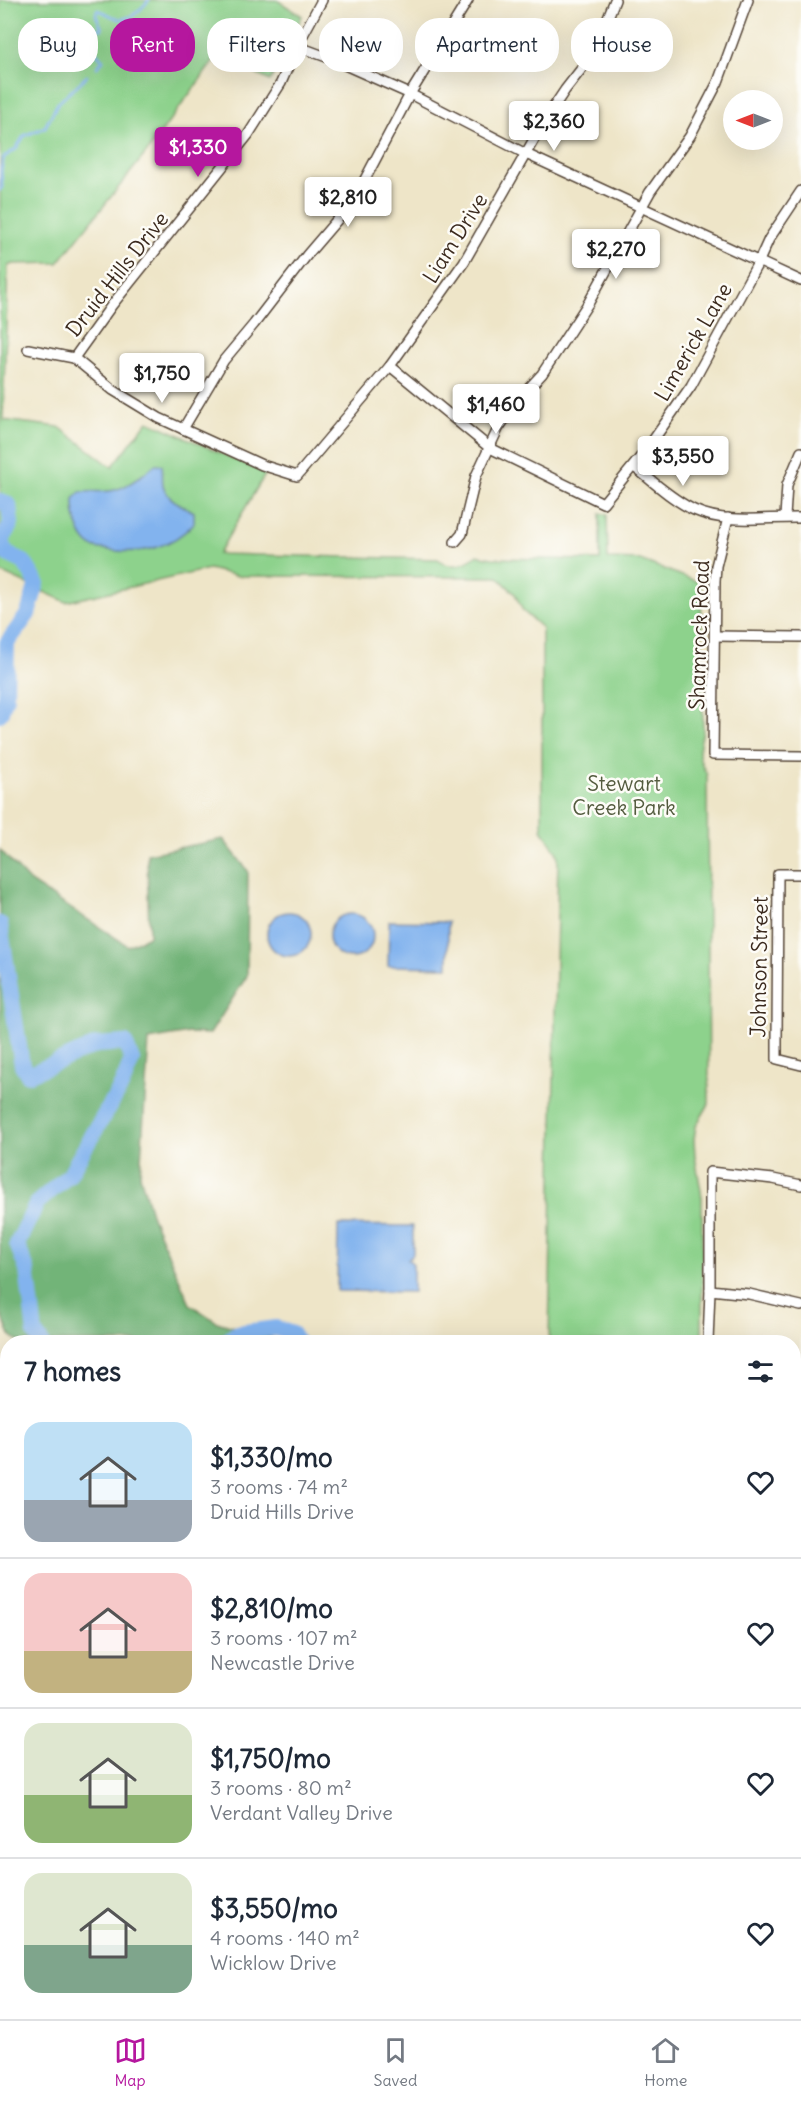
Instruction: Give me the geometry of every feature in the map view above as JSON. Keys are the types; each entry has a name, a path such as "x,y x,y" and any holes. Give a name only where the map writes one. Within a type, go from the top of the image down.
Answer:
{"street":[{"name":"Druid Hills Drive","path":"307,28 322,0"},
{"path":"28,349 74,358 135,405 183,429 224,360 337,220 363,183 410,94 468,0"},
{"name":"Liam Drive","path":"183,429 262,465 297,476 390,366 464,262 560,97 593,54 615,0"},
{"path":"455,542 462,534 480,465 498,429 517,401 542,374 589,302 650,192 690,136 709,102 728,58 748,0"},
{"path":"307,50 410,94 526,154 801,281"},
{"name":"Druid Hills Drive","path":"74,358 112,305 248,135 286,72"},
{"name":"Limerick Lane","path":"490,448 603,503 675,410 705,363 773,232 801,191"},
{"path":"390,366 490,448"},
{"path":"785,517 787,486 801,452"},
{"path":"633,466 686,506 706,514 728,518 801,518"},
{"name":"Shamrock Road","path":"728,518 716,574 713,755 801,756"},
{"path":"715,636 801,637"},
{"name":"Johnson Street","path":"801,874 778,874 777,1059 801,1065"},
{"path":"708,1335 710,1172 773,1179 801,1185"},
{"path":"710,1290 749,1294 801,1306"}],"green space":[{"name":"Stewart Creek Park","path":"0,0 277,0 302,16 301,18 207,18 207,70 150,148 58,263 8,266 3,420 59,427 112,467 148,421 266,473 218,554 438,559 448,565 458,565 478,555 492,558 600,560 600,514 607,514 608,559 640,560 701,583 703,731 699,753 707,775 709,1104 696,1126 694,1139 702,1197 702,1335 549,1335 558,855 542,829 542,628 523,611 515,594 498,577 238,576 209,569 66,602 0,572"},
{"name":"Stewart Creek Park","path":"252,72 274,72 270,81"},
{"path":"223,839 248,871 247,976 210,1034 189,1033 149,1040 140,1175 152,1217 190,1304 217,1322 261,1335 10,1335 0,1312 0,850 30,882 128,946 149,936 147,854"}],"water":[{"path":"155,465 162,465 163,485 168,495 194,512 194,523 185,532 166,544 144,550 100,549 86,542 77,525 74,511 74,499 80,492 109,491 121,488"},
{"path":"289,912 298,913 305,918 310,925 310,943 305,950 298,955 289,956 280,955 273,950 268,943 267,934 268,925 273,918 280,913"},
{"path":"351,914 360,915 367,920 372,927 372,945 367,952 360,957 351,958 342,957 335,952 330,945 329,936 330,927 335,920 342,915"},
{"path":"389,921 448,922 448,967 388,966"},
{"path":"338,1225 413,1226 413,1254 408,1259 413,1264 413,1292 337,1291"}],"waterway":[{"path":"97,18 97,10 120,19 129,18 149,0"},
{"path":"98,20 102,29 98,29"},
{"path":"98,54 103,60 98,66"},
{"path":"0,190 4,157 16,149 24,136 45,127 58,103 87,76"},
{"path":"0,501 9,505 11,523 1,543 7,554 24,562 37,583 28,614 7,643 6,697 0,714"},
{"path":"0,924 22,1065 28,1075 96,1045 125,1043 132,1060 122,1085 69,1175 37,1203 17,1244 27,1270 36,1335"},
{"path":"235,1335 276,1328 293,1335"}]}
